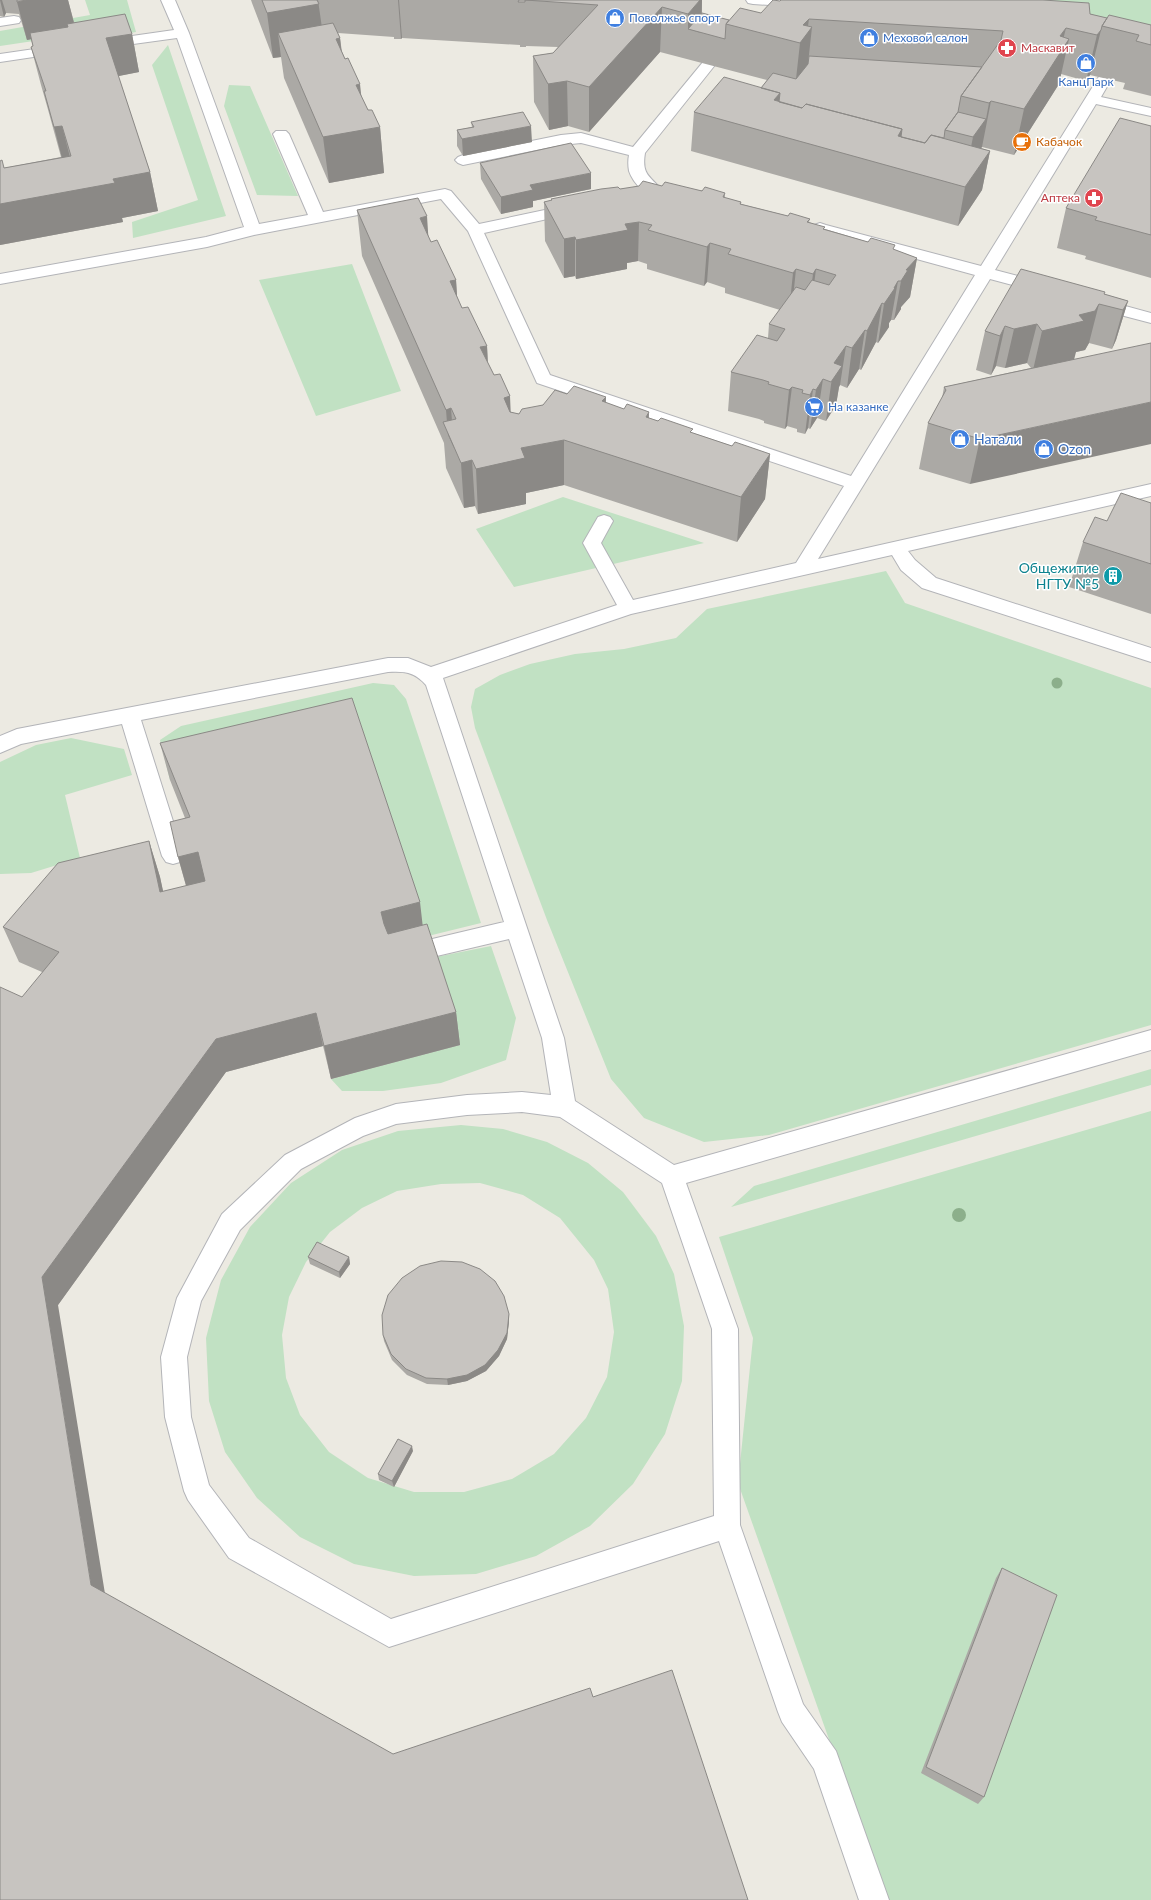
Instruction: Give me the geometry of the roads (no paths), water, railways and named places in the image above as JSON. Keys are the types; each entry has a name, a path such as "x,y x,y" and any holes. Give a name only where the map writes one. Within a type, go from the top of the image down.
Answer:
{"street":[{"path":"168,0 182,33 253,230"},
{"path":"753,0 812,4"},
{"path":"750,16 763,0"},
{"path":"0,22 14,20"},
{"path":"93,46 182,33"},
{"path":"0,58 78,47"},
{"path":"655,194 638,176 634,164 637,152 708,65"},
{"path":"803,568 1105,78"},
{"path":"1092,99 1151,112"},
{"path":"281,134 318,219"},
{"path":"463,160 561,140 581,138 637,152"},
{"path":"0,279 207,242 253,230 445,194 475,230 543,379 856,484"},
{"path":"475,230 588,206"},
{"path":"804,224 1059,293"},
{"path":"1082,299 1151,318"},
{"path":"429,675 628,608 1151,490"},
{"path":"604,521 592,543 628,608"},
{"path":"896,547 908,565 930,583 1151,655"},
{"path":"0,745 17,737 388,665 411,665 429,675 435,682 553,1038 564,1107"},
{"path":"129,715 173,856"},
{"path":"390,958 516,928"},
{"path":"672,1176 1151,1040"},
{"path":"726,1525 389,1633 239,1548 197,1491 178,1417 174,1357 189,1298 231,1222 293,1162 354,1128 396,1114 467,1105 522,1102 564,1107 672,1176 725,1329 726,1525 792,1712 826,1761 874,1900"}],"place":[{"name":"Поволжье спорт","path":"615,18"},
{"name":"Меховой салон","path":"869,38"},
{"name":"Маскавит","path":"1007,48"},
{"name":"КанцПарк","path":"1086,63"},
{"name":"Кабачок","path":"1022,142"},
{"name":"Аптека","path":"1094,198"},
{"name":"На казанке","path":"814,407"},
{"name":"Натали","path":"960,439"},
{"name":"Ozon","path":"1044,449"},
{"name":"Общежитие НГТУ №5","path":"1113,576"}]}
